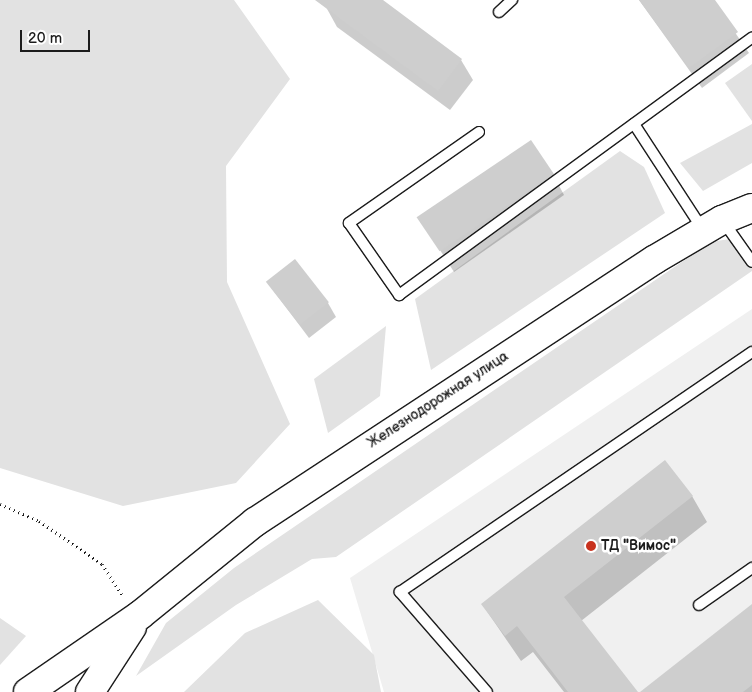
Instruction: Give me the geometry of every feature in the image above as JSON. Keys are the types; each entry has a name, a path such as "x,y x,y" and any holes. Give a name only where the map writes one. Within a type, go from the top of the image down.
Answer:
{"street":[{"name":"Железнодорожная улица","path":"140,615 255,522 613,286 713,225 752,208"},
{"path":"28,692 140,615"},
{"path":"90,692 140,615"}],"lane":[{"path":"499,12 512,0"},
{"path":"479,132 349,223 399,295 752,38"},
{"path":"634,124 713,225 752,262"},
{"path":"487,692 400,592 752,352"},
{"path":"699,605 752,568"}],"path":[{"path":"0,504 39,521 102,564 140,615"}],"shaded area":[{"path":"0,0 234,0 290,79 226,166 227,282 290,424 236,483 123,506 0,468"},
{"path":"752,64 752,121 725,83"},
{"path":"752,124 752,163 703,191 680,163"},
{"path":"620,151 644,167 665,213 431,370 415,299"},
{"path":"729,239 746,245 752,253 752,271 336,557 312,559 236,605 136,676 166,623 234,568 711,242"},
{"path":"752,309 752,692 384,692 350,578"},
{"path":"386,326 380,396 328,433 314,379"},
{"path":"318,600 374,655 381,692 184,692 245,633"},
{"path":"0,618 26,636 0,665"}],"building":[{"path":"315,0 383,0 462,59 438,91"},
{"path":"639,0 715,0 738,32 689,68"},
{"path":"531,140 554,174 440,251 417,217"},
{"path":"295,259 329,302 300,325 266,282"},
{"name":"ТД \"Вимос\"","path":"665,460 693,496 564,597 638,692 568,692 517,626 505,636 481,604"},
{"path":"752,604 752,685 743,692 640,692"}],"place":[{"name":"ТД \"Вимос\"","path":"591,546"}]}
